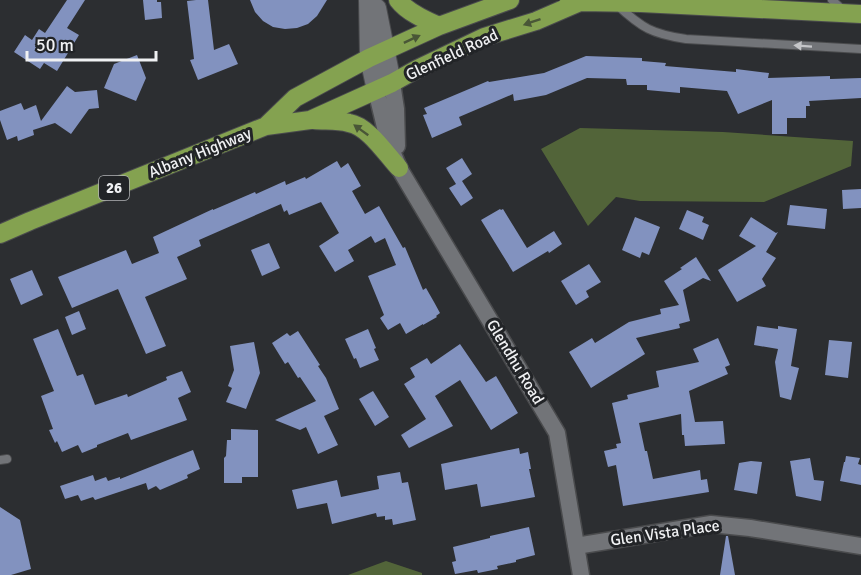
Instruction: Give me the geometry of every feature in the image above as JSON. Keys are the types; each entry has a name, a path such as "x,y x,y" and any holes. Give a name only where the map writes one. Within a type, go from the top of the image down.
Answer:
{"main road":[{"path":"368,0 384,87"},
{"path":"375,0 377,55"},
{"path":"398,0 410,11 439,26"},
{"name":"Glenfield Road","path":"377,55 439,26 504,1"},
{"name":"Glenfield Road","path":"384,87 484,37 536,21 574,1 854,13"},
{"name":"Albany Highway","path":"266,126 295,98 377,55"},
{"name":"Albany Highway","path":"0,234 266,126 310,120 384,87"},
{"path":"310,120 351,123 359,126 399,168"}],"street":[{"name":"Glendhu Road","path":"384,87 389,144 399,168 557,433 581,575"},
{"name":"Glen Vista Place","path":"576,546 711,524 861,546"}],"lane":[{"path":"832,0 854,13"},
{"path":"614,3 635,22 665,36 861,50"}],"green space":[{"path":"580,128 723,132 853,141 851,166 764,202 640,201 616,197 588,226 541,149"},
{"path":"386,561 422,573 422,575 348,575"}],"building":[{"path":"67,0 85,0 67,28 79,35 57,71 44,63 40,69 14,52 25,35 32,40 39,29 45,33"},
{"path":"143,0 161,2 162,18 145,20"},
{"path":"208,0 214,50 229,44 238,64 198,80 190,60 194,59 187,1"},
{"path":"250,0 327,0 317,16 308,24 285,29 273,27 263,21 255,12"},
{"path":"137,55 146,78 136,101 104,88 114,64"},
{"path":"586,56 642,58 642,61 666,63 665,66 769,73 768,78 830,76 830,79 861,78 861,98 809,101 810,106 806,106 806,118 787,118 787,134 772,134 772,100 738,114 727,91 680,87 680,93 647,90 647,85 627,85 626,79 587,78 546,95 514,101 513,94 459,117 462,125 432,138 423,115 427,114 424,108 488,81 544,73"},
{"path":"67,86 75,92 97,90 99,108 89,109 71,134 55,123 33,130 34,135 18,141 17,136 7,140 0,120 0,111 21,103 24,110 36,105 41,121"},
{"path":"462,158 472,174 462,181 473,198 461,206 449,188 456,184 446,168"},
{"path":"337,161 341,168 348,163 361,186 352,191 365,214 379,206 403,248 405,247 423,290 426,288 440,313 437,317 406,334 400,323 388,330 380,318 384,315 368,276 396,265 385,238 375,243 371,236 348,250 354,261 335,272 319,246 339,233 321,202 289,215 287,210 284,212 281,204 199,240 201,246 177,257 187,279 145,297 166,346 146,354 118,289 72,308 58,277 126,250 132,264 159,253 153,237 255,192 256,194 285,181 286,185 305,177 306,179"},
{"path":"861,189 861,208 843,209 842,190"},
{"path":"790,205 827,209 825,229 787,225"},
{"path":"503,209 527,248 554,231 562,244 513,272 481,220"},
{"path":"687,210 704,217 702,222 709,225 703,240 679,229"},
{"path":"635,217 660,227 649,255 642,252 640,258 622,250"},
{"path":"751,217 776,233 778,232 766,252 776,258 762,279 766,286 737,302 718,270 756,246 739,236"},
{"path":"269,243 280,268 262,276 251,250"},
{"path":"696,257 711,281 703,278 683,290 690,321 679,324 680,328 636,338 645,354 591,388 569,352 592,338 595,343 629,322 661,314 660,309 679,305 664,281"},
{"path":"589,264 601,282 586,291 589,297 576,305 561,281"},
{"path":"32,270 43,295 21,305 10,279"},
{"path":"79,311 86,329 72,335 65,317"},
{"path":"757,326 797,329 791,366 799,368 791,400 780,397 775,362 778,349 754,345"},
{"path":"58,329 77,376 83,374 95,405 127,394 128,397 182,371 191,392 178,398 187,420 131,440 128,433 82,453 78,445 62,452 49,430 53,429 41,396 54,391 33,339"},
{"path":"368,329 379,360 360,368 345,339"},
{"path":"298,331 320,365 318,366 326,378 339,409 324,416 338,445 318,454 306,427 300,430 275,420 316,401 288,362 285,364 272,343 287,333 290,336"},
{"path":"718,338 730,365 725,367 728,374 689,391 695,422 723,421 725,444 685,446 681,414 639,423 653,479 700,470 701,480 707,479 709,492 623,506 616,465 608,467 604,451 617,448 616,444 621,443 612,403 628,399 627,395 659,387 656,371 699,362 693,349"},
{"path":"829,340 852,342 848,378 825,375"},
{"path":"254,342 260,373 246,409 226,402 232,388 228,386 234,370 230,346"},
{"path":"460,344 486,382 496,376 518,413 491,430 460,380 435,396 453,426 409,448 401,435 426,419 404,384 415,377 410,368 427,358 431,364"},
{"path":"373,391 389,417 375,426 359,399"},
{"path":"231,429 258,430 258,477 242,477 242,483 224,483 224,458 227,440 231,440"},
{"path":"519,448 520,454 528,452 535,497 481,507 477,484 445,490 441,464"},
{"path":"193,450 200,469 187,475 188,478 160,490 156,486 148,490 146,483 95,500 93,497 81,501 78,495 65,499 60,486 93,475 95,481 106,477 108,481 120,477 120,479"},
{"path":"846,456 860,458 858,464 861,465 861,485 840,481"},
{"path":"810,458 814,480 824,481 821,501 796,496 790,461"},
{"path":"762,462 757,494 734,490 739,463"},
{"path":"400,472 402,483 408,482 416,520 393,525 392,519 385,520 385,516 377,517 376,513 332,524 327,503 297,509 292,490 337,480 341,497 379,489 377,476"},
{"path":"0,507 20,520 31,569 11,575 0,575"},
{"path":"529,527 535,555 497,566 498,569 455,574 452,562 456,561 453,547"},
{"path":"726,536 728,536 735,575 720,575"}]}
